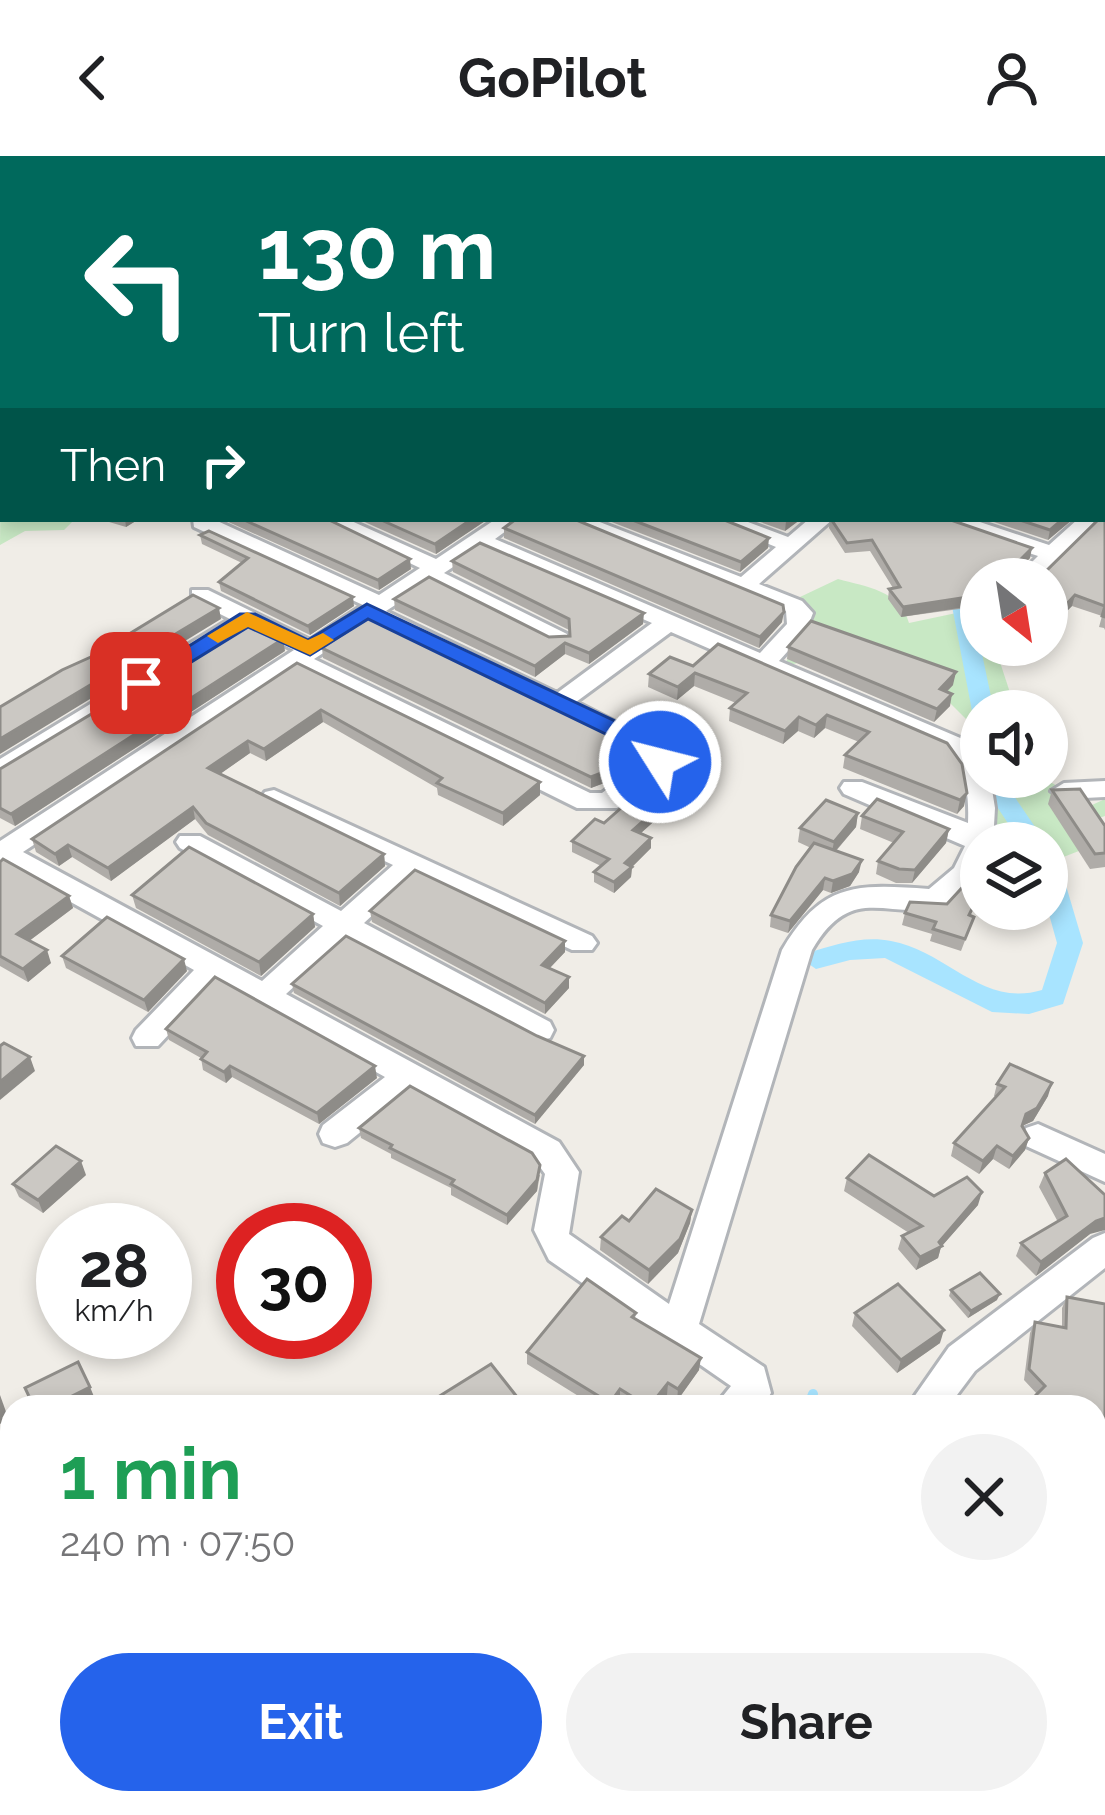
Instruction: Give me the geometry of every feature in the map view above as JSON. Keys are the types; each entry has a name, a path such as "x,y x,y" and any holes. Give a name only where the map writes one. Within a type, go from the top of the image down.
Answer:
{"street":[{"path":"200,596 586,802 608,802 660,762 657,750 202,522"},
{"path":"334,522 560,639"},
{"path":"581,522 780,598 801,613 798,626 766,661"},
{"path":"728,522 791,545"},
{"path":"744,586 818,522"},
{"path":"959,522 1053,554"},
{"path":"1049,558 1088,522"},
{"path":"751,1395 751,1379 551,1239 547,1224 561,1185 556,1158 1,852 493,531 670,621 970,755 981,787 979,822"},
{"path":"0,770 247,618"},
{"path":"559,703 670,621"},
{"path":"853,788 960,831"},
{"path":"1068,791 1105,789"},
{"path":"274,798 582,943"},
{"path":"190,842 539,1030"},
{"path":"263,997 411,864"},
{"path":"679,1330 797,950 813,918 838,902 872,894 934,899 960,879"},
{"path":"147,1038 212,970"},
{"path":"335,1134 409,1075"},
{"path":"1038,1137 1105,1168"},
{"path":"935,1395 962,1359 1105,1249"}],"green space":[{"path":"0,522 72,522 64,530 25,531 0,545"},
{"path":"838,579 890,597 909,623 960,612 960,666 1001,666 1009,690 960,690 960,713 942,695 825,657 784,666 812,611 800,597"},
{"path":"1068,792 1092,805 1105,799 1105,816 1099,818 1102,842 1068,855 1068,822 972,822 971,798 1068,798"}],"building":[{"path":"249,522 333,522 410,559 378,580"},
{"path":"386,522 468,522 435,544"},
{"path":"512,522 581,522 783,605 784,612 760,637 504,528"},
{"path":"638,522 729,522 769,538 741,562"},
{"path":"833,522 957,522 1032,548 1022,558 960,558 960,598 903,607 889,589 900,587 872,540 847,543"},
{"path":"1026,522 1059,522 1050,530"},
{"path":"1096,522 1105,522 1105,606 1075,595 1068,603 1068,558 1059,558"},
{"path":"209,531 353,597 308,626 219,582 248,558 200,535"},
{"path":"480,543 644,613 589,653 565,643 535,666 394,599 429,577 549,637 570,636 569,619 452,561"},
{"path":"193,595 219,608 0,739 0,707"},
{"path":"370,616 642,746 612,769 591,777 322,648"},
{"path":"246,621 283,639 11,814 0,808 0,769"},
{"path":"811,621 956,672 940,689 952,694 937,709 788,647"},
{"path":"718,644 947,743 960,761 962,798 960,800 845,755 869,732 827,715 816,725 799,717 785,731 730,708 747,693 695,673 678,687 649,674 670,657 693,666"},
{"path":"297,663 540,782 503,813 437,783 442,778 321,710 264,749 248,741 208,768 384,854 339,893 206,823 193,807 108,868 68,845 55,854 32,839"},
{"path":"676,745 697,755 689,762 694,767 664,795 669,798 633,830 651,838 625,863 632,867 614,882 594,872 609,859 572,841 595,819 604,823 647,785 644,783 672,761"},
{"path":"1068,789 1080,789 1105,826 1105,853 1095,854 1057,798 1068,798"},
{"path":"877,799 949,829 915,870 878,861 903,832 862,816"},
{"path":"826,800 858,813 834,842 800,828"},
{"path":"814,843 862,860 852,874 833,881 825,878 790,921 771,915 796,867"},
{"path":"189,847 313,914 259,962 132,895"},
{"path":"3,859 69,896 17,934 47,950 23,969 0,956"},
{"path":"415,870 565,941 542,965 569,977 545,1003 370,911"},
{"path":"960,890 960,930 969,930 965,939 933,929 936,922 905,913 910,902 947,904"},
{"path":"107,917 184,959 144,1000 62,956"},
{"path":"346,936 584,1056 535,1115 292,984"},
{"path":"215,977 375,1066 317,1113 230,1066 224,1072 201,1059 207,1052 166,1029"},
{"path":"4,1043 30,1057 0,1082 0,1046"},
{"path":"1010,1064 1052,1083 1037,1108 1026,1114 1022,1126 1029,1138 1013,1156 997,1146 983,1161 954,1143 1005,1087 997,1084"},
{"path":"410,1086 532,1153 540,1165 537,1180 507,1215 359,1128"},
{"path":"56,1146 81,1161 38,1200 13,1184"},
{"path":"869,1155 934,1196 967,1177 982,1192 939,1242 942,1246 920,1257 902,1236 922,1226 847,1178"},
{"path":"1066,1159 1105,1195 1105,1218 1041,1262 1021,1243 1067,1216 1045,1173"},
{"path":"656,1189 692,1210 680,1239 649,1270 601,1237 622,1216 629,1221"},
{"path":"980,1273 1000,1294 971,1311 951,1290"},
{"path":"587,1279 636,1313 632,1317 701,1358 678,1389 668,1383 658,1395 630,1395 620,1389 616,1395 597,1395 527,1352"},
{"path":"898,1284 944,1330 901,1360 855,1313"},
{"path":"1067,1297 1105,1304 1105,1395 1036,1395 1045,1386 1029,1369 1035,1322 1066,1328"},
{"path":"78,1362 90,1387 74,1395 28,1395 25,1388"},
{"path":"491,1364 516,1395 441,1395"}],"waterway":[{"path":"905,522 961,601 979,690"},
{"path":"1003,798 1020,822"},
{"path":"816,960 874,948 897,951 976,996 1009,1005 1029,1004 1053,997 1070,943 1066,930"}],"slow traffic":[{"path":"218,636 247,618 310,649 323,640"}],"route":[{"path":"141,683 247,618 310,649 367,611 657,750 662,755 660,762"}]}
